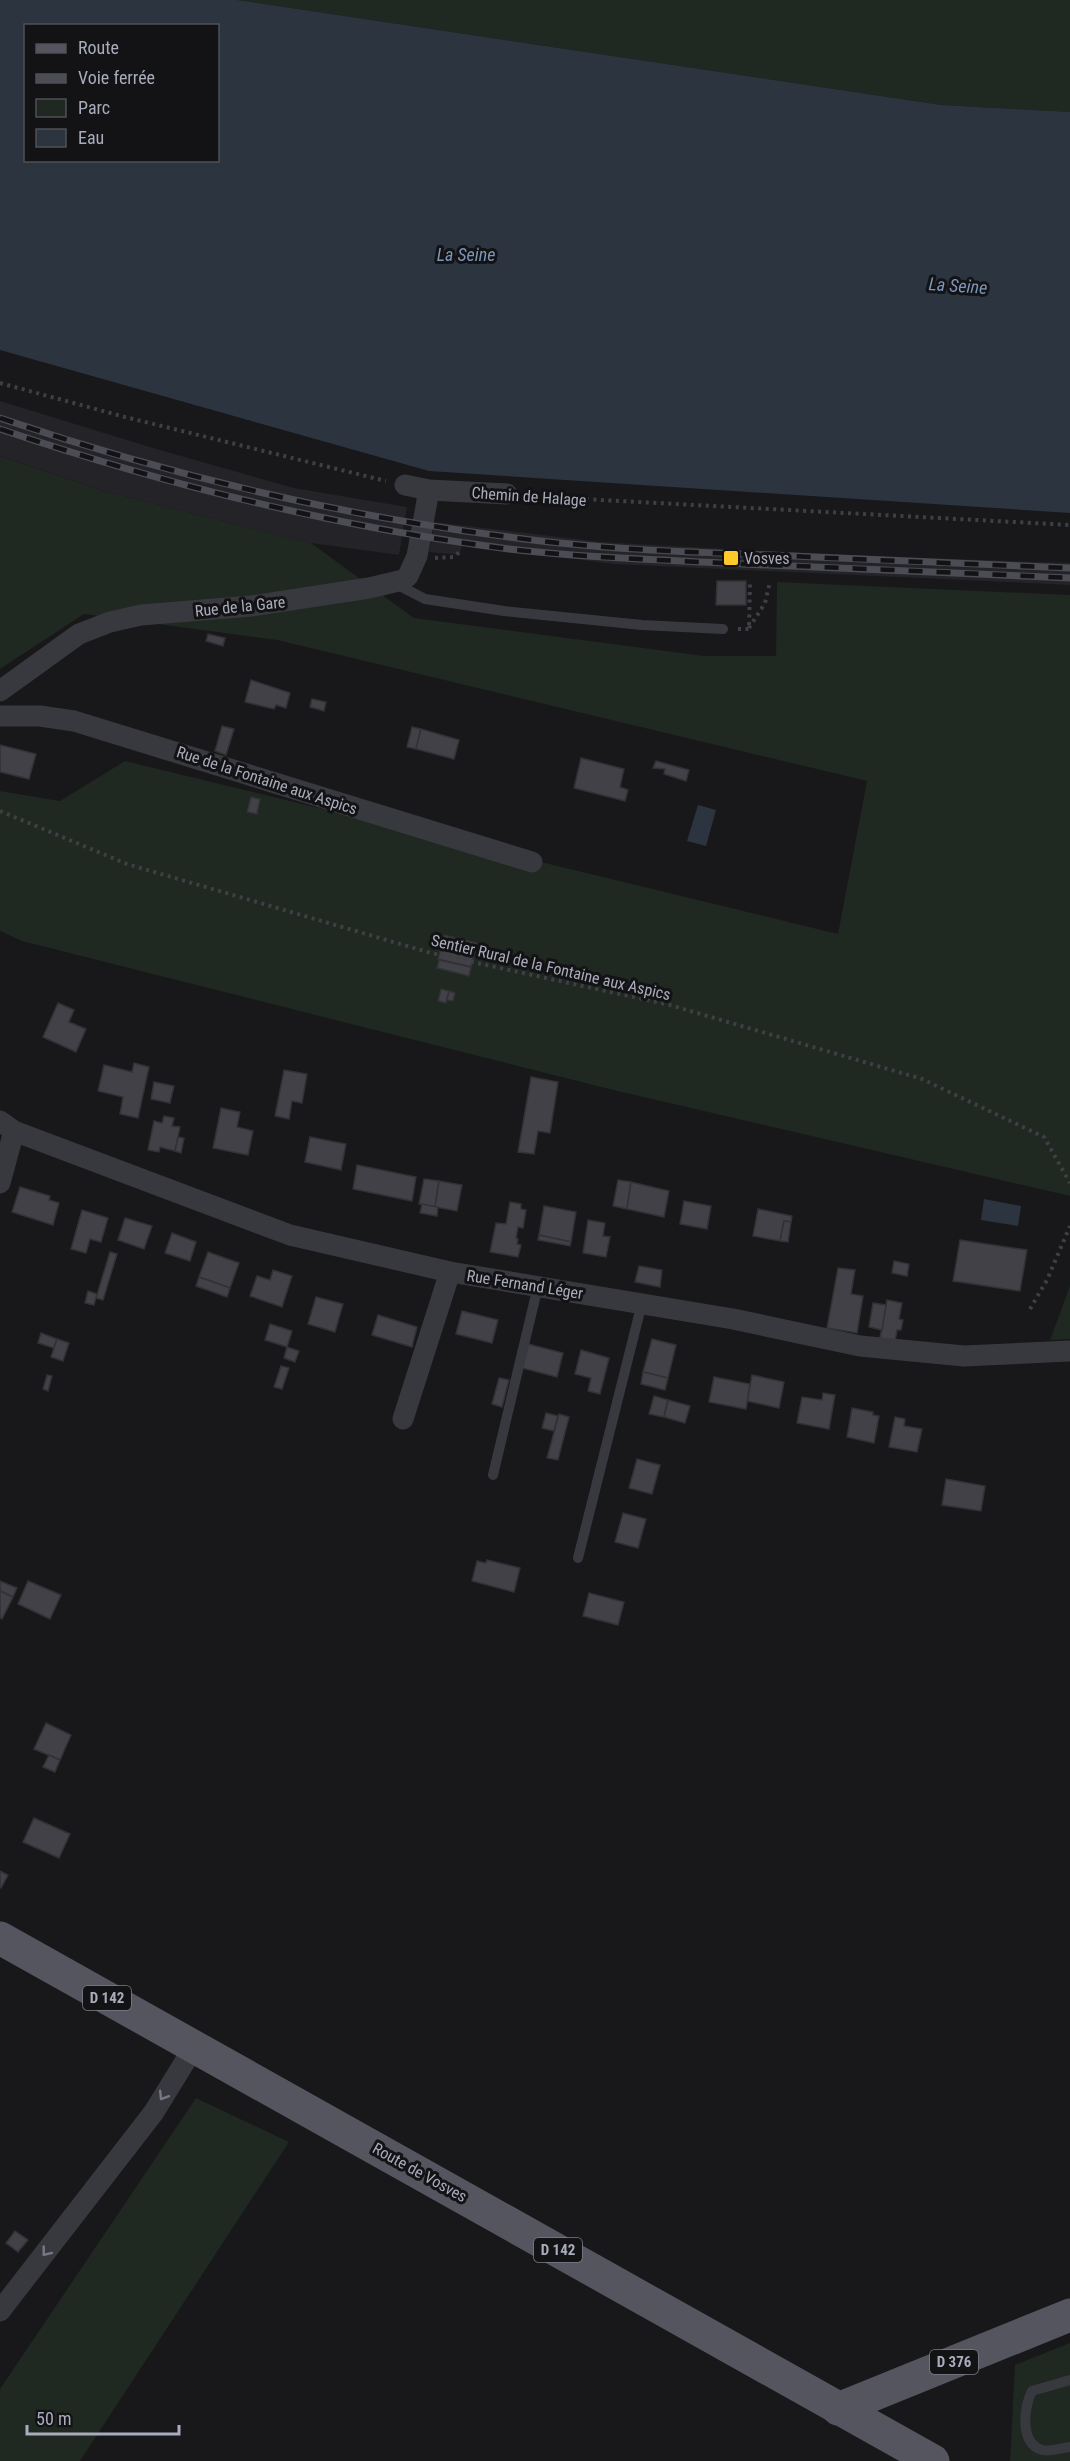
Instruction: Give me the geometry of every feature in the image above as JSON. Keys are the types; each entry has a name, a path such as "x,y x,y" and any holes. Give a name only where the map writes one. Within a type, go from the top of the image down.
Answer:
{"main road":[{"name":"Route de Vosves","path":"0,1938 838,2409"},
{"name":"D 376","path":"838,2409 1070,2315"},
{"name":"D 142","path":"838,2409 933,2461"}],"street":[{"name":"Chemin de Halage","path":"405,485 429,490 507,494"},
{"path":"395,584 408,576 413,568 429,490"},
{"name":"Rue de la Gare","path":"0,691 79,634 110,621 141,615 251,606 395,584"},
{"name":"Rue de la Fontaine aux Aspics","path":"0,716 40,716 97,727 402,824 531,862"},
{"path":"0,1183 7,1126"},
{"name":"Rue Fernand Léger","path":"7,1126 290,1235 450,1272 733,1318 860,1346 964,1356 1070,1351"},
{"path":"403,1419 450,1272"},
{"path":"0,2311 154,2112 194,2047"}],"lane":[{"path":"395,584 425,599 504,611 642,625 723,629"},
{"path":"493,1475 538,1286"},
{"path":"578,1558 642,1302"},
{"path":"1070,2379 1032,2391 1026,2402 1026,2423 1029,2439 1034,2447 1045,2451 1070,2447"}],"path":[{"path":"0,383 125,417 405,485"},
{"name":"Chemin de Halage","path":"507,494 714,508 1070,525"},
{"path":"749,629 750,581"},
{"path":"749,629 765,603 770,582"},
{"path":"723,629 749,629"},
{"name":"Sentier Rural de la Fontaine aux Aspics","path":"0,811 126,864 431,953 670,1005 922,1079 1044,1137 1070,1182"},
{"path":"1030,1310 1047,1280 1070,1226"}],"shaded area":[{"path":"0,401 294,488 407,507 399,555 311,543 104,491 0,456"},
{"path":"434,522 601,542 839,555 1070,563 1070,585 613,564 462,544 460,555 429,552"}],"green space":[{"path":"237,0 1070,0 1070,112 941,105"},
{"path":"0,456 104,491 311,543 414,618 704,656 776,656 777,582 1070,595 1070,1196 609,1089 22,941 0,931 0,791 60,801 125,761 838,934 867,781 277,640 84,614 0,669"},
{"path":"1070,1286 1070,1339 1050,1340"},
{"path":"196,2098 289,2142 80,2461 0,2461 0,2389"},
{"path":"1070,2343 1070,2461 1010,2461 1015,2365"}],"water":[{"name":"La Seine","path":"0,0 237,0 941,105 1070,112 1070,513 429,471 0,350"},
{"path":"698,805 716,810 706,846 687,841"},
{"path":"984,1199 1021,1206 1018,1226 981,1220"}],"building":[{"name":"Vosves","path":"717,581 746,581 746,605 716,605"},
{"path":"208,634 225,638 223,646 206,641"},
{"path":"251,680 290,693 286,708 276,705 274,709 245,702"},
{"path":"312,699 326,702 324,711 310,707"},
{"path":"222,726 234,729 226,755 215,751"},
{"path":"412,727 421,729 416,749 407,747"},
{"path":"421,729 459,740 454,759 416,749"},
{"path":"0,745 36,754 29,779 0,772"},
{"path":"581,758 624,769 620,787 628,790 625,801 574,788"},
{"path":"656,761 689,770 686,781 664,774 665,769 653,768"},
{"path":"251,797 260,799 257,814 247,812"},
{"path":"444,935 477,943 471,967 438,959"},
{"path":"439,960 471,967 469,976 437,968"},
{"path":"441,989 449,991 446,1003 438,1001"},
{"path":"449,991 455,993 453,1001 447,1000"},
{"path":"58,1003 74,1010 69,1022 86,1029 76,1052 43,1037"},
{"path":"134,1063 149,1067 138,1118 120,1114 123,1097 98,1091 104,1065 132,1072"},
{"path":"284,1070 307,1074 302,1103 292,1101 289,1119 275,1116"},
{"path":"531,1077 558,1082 550,1133 538,1131 534,1154 518,1152"},
{"path":"154,1082 174,1086 170,1103 151,1099"},
{"path":"221,1108 240,1112 237,1127 253,1131 248,1155 213,1148"},
{"path":"164,1116 174,1118 172,1126 180,1127 175,1151 160,1147 159,1152 148,1150 154,1121 162,1123"},
{"path":"178,1137 184,1138 181,1153 175,1151"},
{"path":"310,1137 346,1144 341,1170 305,1162"},
{"path":"357,1165 416,1177 412,1201 353,1189"},
{"path":"424,1179 439,1181 435,1207 419,1204"},
{"path":"618,1180 631,1182 627,1209 613,1206"},
{"path":"439,1181 462,1185 457,1211 435,1207"},
{"path":"631,1182 669,1191 664,1217 627,1209"},
{"path":"20,1187 50,1196 49,1200 59,1203 53,1225 12,1212"},
{"path":"684,1201 711,1206 707,1229 680,1224"},
{"path":"510,1202 521,1204 521,1209 526,1210 523,1228 518,1227 516,1238 518,1239 517,1244 521,1245 518,1257 490,1252 496,1223 506,1224"},
{"path":"422,1204 438,1207 437,1216 420,1213"},
{"path":"544,1206 576,1212 571,1242 539,1235"},
{"path":"758,1209 792,1216 791,1222 784,1221 780,1241 753,1236"},
{"path":"82,1210 108,1218 101,1242 90,1239 86,1253 71,1249"},
{"path":"125,1218 152,1226 144,1249 118,1240"},
{"path":"588,1220 605,1223 603,1236 610,1237 606,1257 583,1253"},
{"path":"784,1221 791,1222 788,1242 780,1241"},
{"path":"172,1233 196,1242 190,1261 165,1253"},
{"path":"539,1235 571,1242 570,1246 538,1240"},
{"path":"960,1240 1027,1250 1020,1291 953,1281"},
{"path":"110,1252 117,1254 103,1300 96,1298"},
{"path":"208,1252 239,1263 230,1288 199,1277"},
{"path":"894,1261 909,1264 907,1276 892,1273"},
{"path":"639,1266 662,1270 660,1287 635,1282"},
{"path":"838,1268 855,1270 851,1294 863,1296 857,1333 827,1328"},
{"path":"273,1270 292,1276 282,1307 250,1296 257,1276 270,1280"},
{"path":"199,1277 230,1288 227,1297 196,1286"},
{"path":"88,1291 97,1294 94,1305 85,1303"},
{"path":"316,1297 343,1304 335,1332 308,1324"},
{"path":"887,1300 902,1303 899,1319 903,1320 901,1330 897,1330 895,1341 880,1338"},
{"path":"873,1303 886,1305 882,1330 869,1327"},
{"path":"462,1311 498,1320 492,1343 456,1334"},
{"path":"378,1315 417,1327 412,1347 372,1335"},
{"path":"270,1324 292,1331 287,1347 265,1340"},
{"path":"41,1333 57,1339 54,1348 38,1343"},
{"path":"57,1339 69,1343 63,1361 51,1357"},
{"path":"652,1339 676,1345 668,1378 643,1372"},
{"path":"528,1344 563,1353 557,1377 522,1368"},
{"path":"287,1347 299,1351 295,1362 284,1358"},
{"path":"581,1350 609,1358 600,1394 588,1391 591,1378 575,1374"},
{"path":"281,1366 289,1368 282,1389 274,1387"},
{"path":"643,1372 668,1378 665,1390 641,1384"},
{"path":"47,1375 52,1376 48,1391 43,1389"},
{"path":"752,1375 784,1382 779,1408 747,1401"},
{"path":"714,1377 750,1384 746,1409 709,1402"},
{"path":"499,1378 509,1380 502,1407 492,1404"},
{"path":"823,1393 835,1395 829,1429 797,1423 802,1397 822,1400"},
{"path":"654,1396 668,1400 664,1417 649,1414"},
{"path":"668,1400 690,1406 685,1423 664,1417"},
{"path":"852,1408 873,1412 873,1415 879,1416 874,1443 847,1437"},
{"path":"546,1413 558,1416 554,1431 542,1428"},
{"path":"559,1414 569,1417 558,1460 547,1458"},
{"path":"895,1417 905,1419 904,1426 922,1429 917,1452 889,1447"},
{"path":"637,1459 660,1465 652,1494 629,1488"},
{"path":"946,1479 985,1486 981,1511 942,1505"},
{"path":"623,1513 646,1519 638,1548 615,1542"},
{"path":"487,1560 520,1568 514,1592 472,1581 477,1561 486,1563"},
{"path":"0,1581 17,1588 13,1597 0,1591"},
{"path":"28,1581 61,1595 50,1619 18,1604"},
{"path":"0,1591 13,1597 2,1619 0,1618"},
{"path":"589,1593 624,1602 618,1625 583,1616"},
{"path":"46,1723 71,1735 60,1760 34,1749"},
{"path":"49,1755 60,1760 55,1772 43,1767"},
{"path":"34,1818 70,1834 59,1858 23,1842"},
{"path":"0,1871 8,1875 1,1888 0,1887"},
{"path":"15,2231 28,2240 18,2252 6,2243"}],"railway":[{"path":"0,418 125,457 252,490 379,517 444,528 574,544 640,549 1070,568"},
{"path":"0,429 188,486 316,516 444,540 568,555 1070,578"}],"place":[{"name":"Vosves","path":"731,558"}]}
